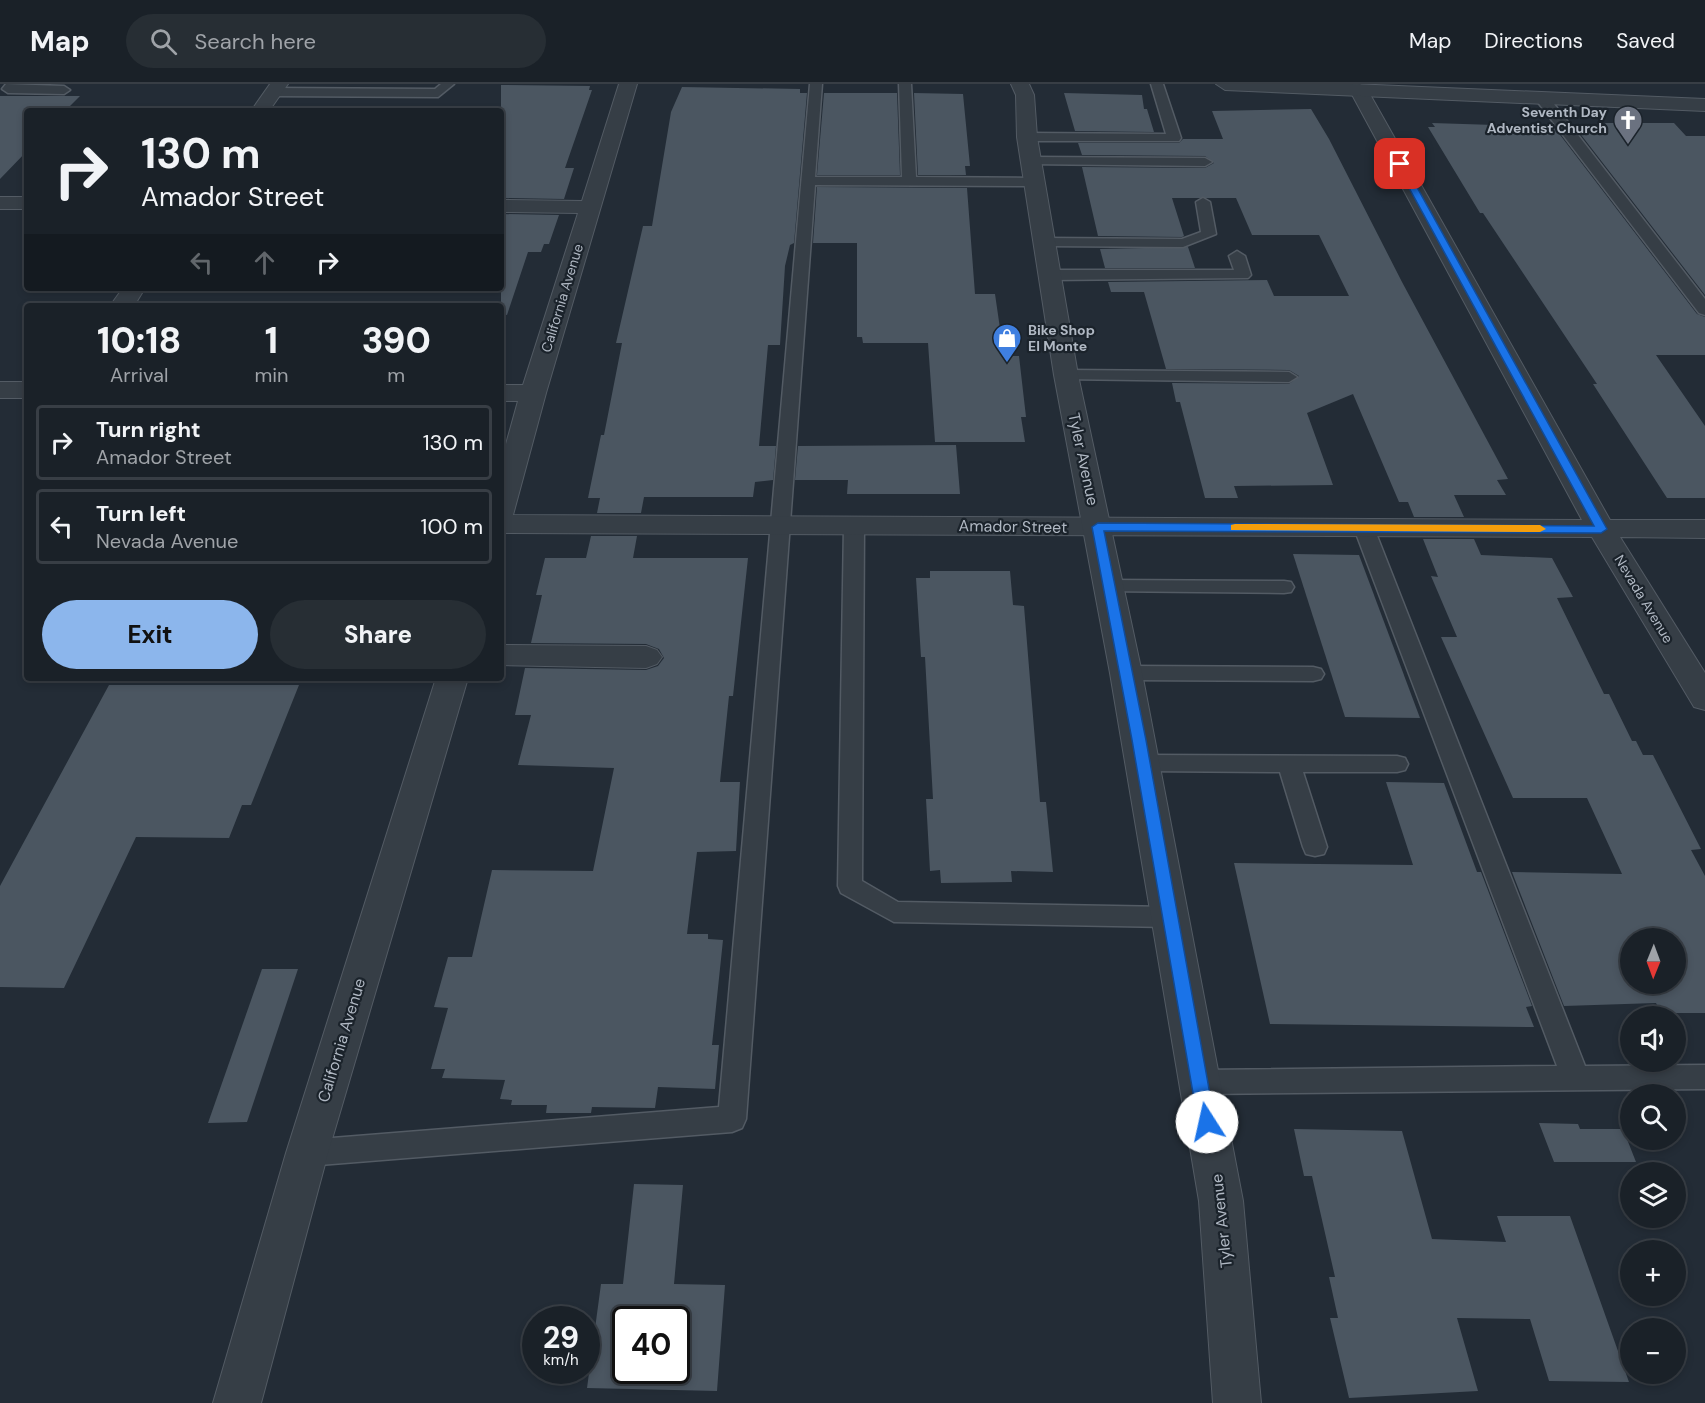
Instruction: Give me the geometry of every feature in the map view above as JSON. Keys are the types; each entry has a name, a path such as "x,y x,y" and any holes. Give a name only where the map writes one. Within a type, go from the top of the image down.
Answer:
{"street":[{"name":"California Avenue","path":"504,501 533,393 628,84"},
{"name":"Tyler Avenue","path":"1020,84 1025,95 1030,160 1066,375 1143,762 1221,1201 1237,1403"},
{"path":"1225,84 1705,105"},
{"path":"262,108 276,88"},
{"name":"Nevada Avenue","path":"1359,89 1601,529 1705,699"},
{"path":"0,203 24,203"},
{"path":"504,206 590,207"},
{"path":"0,390 24,390"},
{"path":"504,393 533,393"},
{"name":"Amador Street","path":"504,524 1705,529"},
{"path":"504,655 646,657"},
{"name":"California Avenue","path":"237,1403 307,1153 451,681"}],"lane":[{"path":"13,84 8,89 64,90"},
{"path":"276,88 438,93 448,84"},
{"path":"307,1153 732,1119 816,84"},
{"path":"905,84 909,181"},
{"path":"808,181 909,181 1174,138 1157,84"},
{"path":"1542,98 1705,310"},
{"path":"1030,160 1205,162"},
{"path":"1045,242 1183,243 1209,234 1203,202"},
{"path":"1049,275 1243,275 1237,256"},
{"path":"1066,375 1289,377"},
{"path":"854,525 850,886 894,912 1169,917"},
{"path":"1364,528 1576,1079"},
{"path":"1107,586 1284,587"},
{"path":"1126,673 1313,674"},
{"path":"1143,762 1396,764"},
{"path":"1289,763 1315,848"},
{"path":"1200,1082 1705,1077"}],"building":[{"path":"501,85 590,86 589,90 592,90 565,168 574,168 564,199 504,198 504,108 501,108"},
{"path":"682,87 800,89 800,93 807,93 794,243 790,245 785,266 780,345 768,345 759,446 776,446 773,480 755,482 753,497 644,497 641,513 597,513 600,498 588,498 601,435 604,435 622,343 616,343 643,226 652,226 671,112"},
{"path":"824,93 897,93 900,175 817,175"},
{"path":"914,93 963,94 970,166 965,166 966,175 918,175"},
{"path":"1064,93 1142,95 1144,109 1147,109 1154,132 1075,131"},
{"path":"0,96 80,96 68,108 24,108 24,154 0,179"},
{"path":"1311,109 1508,479 1497,480 1506,495 1454,495 1464,517 1414,517 1408,502 1399,502 1353,394 1307,413 1333,485 1234,486 1238,498 1205,498 1180,402 1176,402 1172,383 1289,384 1299,376 1289,370 1166,369 1144,292 1111,292 1108,282 1267,280 1274,296 1349,296 1319,235 1252,235 1236,198 1172,198 1184,236 1182,237 1098,236 1082,167 1205,168 1214,163 1205,156 1082,155 1078,143 1179,143 1183,139 1223,139 1212,111"},
{"path":"1432,123 1554,127 1697,314 1705,317 1705,355 1656,355 1705,426 1705,498 1667,498 1593,384 1597,384 1483,213 1480,213 1428,127 1435,127"},
{"path":"1605,123 1674,123 1686,136 1705,136 1705,295 1575,127 1607,126"},
{"path":"817,187 967,188 975,294 995,294 1004,356 1019,356 1026,417 1021,417 1025,442 935,442 928,343 863,343 862,337 857,337 857,243 813,243"},
{"path":"504,214 559,215 549,244 544,244 541,252 528,252 507,315 504,314 504,303 501,303 501,291 504,291"},
{"path":"1188,247 1195,268 1105,268 1100,249"},
{"path":"956,445 960,494 847,494 848,480 795,480 798,446"},
{"path":"591,536 637,536 633,558 748,558 733,696 729,696 720,782 740,782 736,851 697,852 687,934 708,934 708,939 723,940 712,1045 719,1045 715,1089 658,1087 655,1108 592,1107 591,1113 546,1113 547,1105 511,1105 512,1100 500,1099 505,1080 442,1078 445,1069 431,1069 448,1008 434,1007 448,957 472,957 492,870 593,871 614,768 518,765 531,715 515,715 525,668 646,670 658,666 664,658 659,649 646,644 531,643 542,595 536,595 545,558 586,558"},
{"path":"1423,539 1474,539 1481,555 1552,558 1573,597 1557,598 1604,694 1609,694 1632,741 1636,741 1643,755 1653,755 1701,849 1691,850 1705,876 1705,1013 1686,1013 1686,1006 1658,1006 1656,1003 1564,1006 1512,872 1622,874 1587,798 1513,798 1441,637 1457,637 1431,576 1438,577"},
{"path":"1293,554 1359,555 1420,718 1345,717"},
{"path":"930,571 1010,571 1013,605 1024,606 1040,802 1046,802 1053,872 1011,871 1012,882 941,883 940,870 930,871 926,799 933,799 925,657 921,657 916,578 930,578"},
{"path":"109,685 299,685 251,805 242,805 229,838 136,837 64,988 0,987 0,886"},
{"path":"1386,782 1444,783 1477,872 1481,872 1532,1006 1526,1007 1534,1027 1270,1024 1234,863 1413,865"},
{"path":"262,969 298,969 247,1122 208,1123"},
{"path":"1539,1123 1578,1124 1580,1129 1620,1129 1620,1150 1631,1150 1636,1162 1620,1162 1554,1162"},
{"path":"1294,1129 1402,1131 1432,1239 1506,1242 1497,1216 1570,1216 1620,1357 1620,1382 1549,1381 1530,1319 1457,1318 1478,1391 1349,1398 1330,1318 1338,1318 1329,1277 1335,1277 1312,1176 1304,1176"},
{"path":"634,1184 683,1185 674,1284 725,1285 717,1391 587,1388 588,1384 600,1384 600,1306 598,1306 601,1284 623,1284"}],"slow traffic":[{"path":"1235,528 1540,529"}],"place":[{"name":"Seventh Day Adventist Church","path":"1628,146"},
{"name":"Bike Shop El Monte","path":"1007,364"}],"route":[{"path":"1207,1122 1139,740 1107,586 1098,527 1601,529 1400,164"}]}
